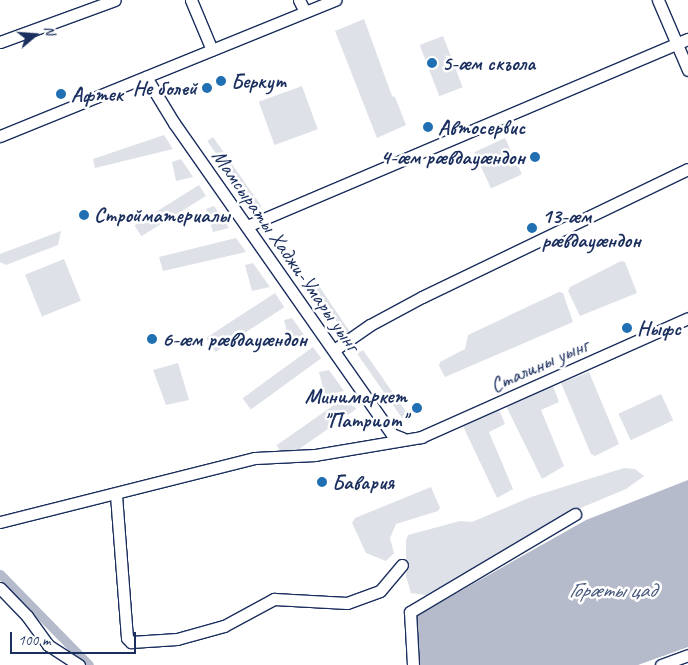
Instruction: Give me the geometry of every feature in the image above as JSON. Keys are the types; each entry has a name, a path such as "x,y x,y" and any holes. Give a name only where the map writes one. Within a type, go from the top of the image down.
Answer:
{"street":[{"path":"0,42 115,0"},
{"path":"191,0 212,50"},
{"path":"300,0 305,12"},
{"path":"0,136 335,0"},
{"path":"658,0 688,70"},
{"path":"247,226 688,39"},
{"name":"Мамсыраты Хаджи-Умары уынг","path":"146,77 392,434 402,438"},
{"path":"334,350 370,325 422,297 688,169"},
{"name":"Сталины уынг","path":"0,522 116,495 176,476 255,458 315,455 402,438 421,437 688,318"},
{"path":"116,495 127,638 132,642 177,639 224,626 274,599 316,604 347,603 380,591 402,564"},
{"path":"413,665 410,612 575,514"},
{"path":"0,588 27,616 48,645 80,665"},
{"path":"661,665 688,656"}],"shaded area":[{"path":"364,19 392,96 395,97 406,125 377,138 335,31"},
{"path":"443,36 463,87 439,96 420,45"},
{"path":"302,86 318,129 275,145 259,102"},
{"path":"164,135 173,149 95,168 93,159"},
{"path":"213,137 262,207 256,211 207,141"},
{"path":"505,138 522,174 491,189 474,152"},
{"path":"181,159 193,177 176,181 172,162"},
{"path":"199,185 206,196 141,236 135,225"},
{"path":"214,206 229,228 213,232 206,209"},
{"path":"61,231 58,245 6,265 0,262 0,254"},
{"path":"236,238 246,252 163,271 159,257"},
{"path":"64,259 81,301 42,316 25,275"},
{"path":"621,261 625,262 637,293 580,316 568,291 570,287"},
{"path":"253,263 270,287 252,291 245,265"},
{"path":"317,283 350,332 346,335 312,286"},
{"path":"559,292 563,293 573,322 445,377 439,366 440,362 465,349 468,335"},
{"path":"275,293 284,307 215,352 206,338"},
{"path":"292,318 307,339 290,342 284,320"},
{"path":"313,347 321,358 251,409 243,398"},
{"path":"363,350 408,414 402,418 357,354"},
{"path":"178,363 189,400 166,405 153,370"},
{"path":"329,370 344,391 325,395 319,372"},
{"path":"589,372 619,444 595,456 591,454 561,383"},
{"path":"553,386 559,402 541,410 564,466 542,479 506,406"},
{"path":"661,394 673,420 631,440 618,414"},
{"path":"347,396 356,409 286,458 277,445"},
{"path":"499,410 505,424 489,432 513,489 497,498 462,424"},
{"path":"624,468 635,469 644,476 626,489 571,512 426,595 411,593 406,576 406,541 408,535 460,521 472,522 531,497"},
{"path":"431,487 440,508 438,511 396,524 390,538 394,553 386,561 366,553 352,523 355,518"}],"water":[{"name":"Горӕты цад","path":"688,480 688,647 638,665 419,665 415,620 418,615 586,520"}],"waterway":[{"path":"0,574 89,665"}],"place":[{"name":"5-æм скъола","path":"432,63"},
{"name":"Беркут","path":"221,81"},
{"name":"Не болей","path":"207,88"},
{"name":"Афтек","path":"61,94"},
{"name":"Автосервис","path":"428,127"},
{"name":"4-æм рӕвдауӕндон","path":"535,157"},
{"name":"Стройматериалы","path":"84,215"},
{"name":"13-æм рӕвдауӕндон","path":"532,228"},
{"name":"Ныфс","path":"627,328"},
{"name":"6-æм рӕвдауӕндон","path":"152,339"},
{"name":"Минимаркет \"Патриот\"","path":"417,408"},
{"name":"Бавария","path":"322,482"}]}
